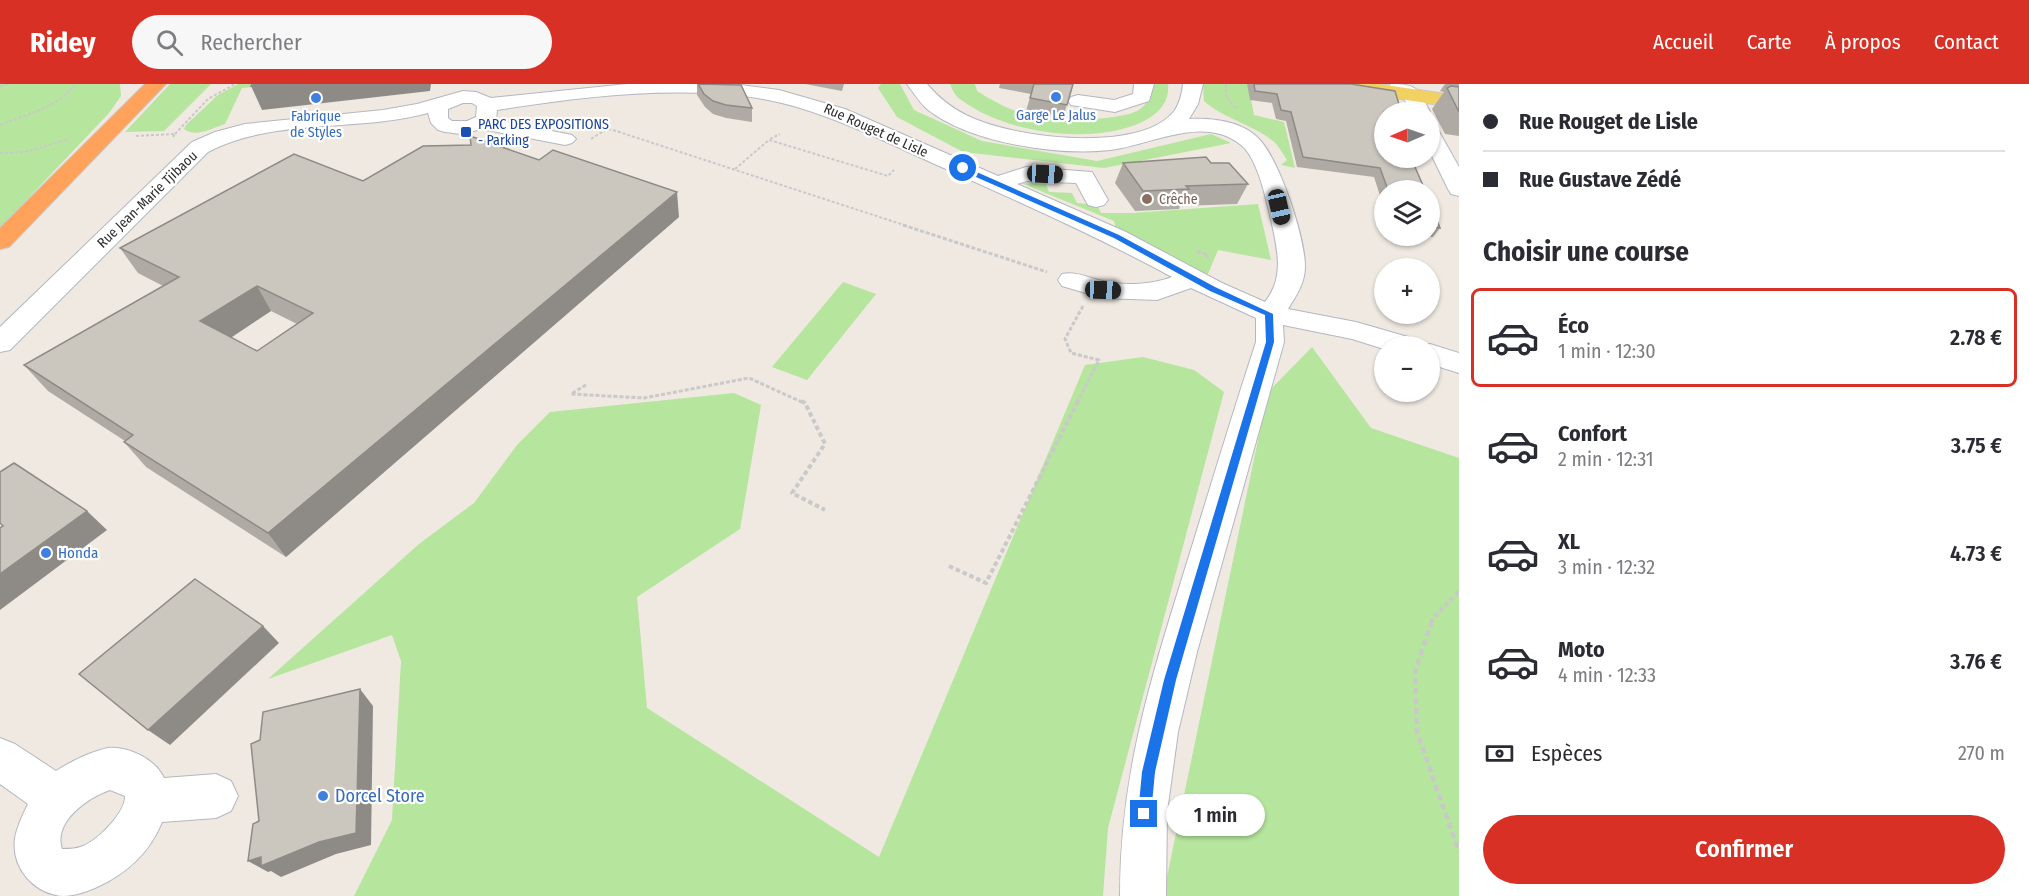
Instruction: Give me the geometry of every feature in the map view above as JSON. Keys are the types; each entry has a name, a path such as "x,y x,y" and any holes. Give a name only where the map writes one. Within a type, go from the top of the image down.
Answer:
{"highway":[{"path":"59,181 127,101 132,84"},
{"path":"0,242 156,84"}],"main road":[{"path":"1341,84 1403,92"}],"street":[{"path":"917,84 927,98 949,115 968,124 1026,140 1091,145 1132,141 1180,117 1193,84"},
{"path":"936,84 953,103 979,119 1047,136 1087,139 1130,134 1180,117 1225,129 1250,140 1257,148 1275,189 1292,264 1282,302 1269,314 1270,342 1170,680 1148,772 1141,856 1143,896"},
{"path":"1078,101 1115,106 1143,97 1144,84"},
{"path":"1180,84 1177,100 1180,117"},
{"path":"1364,84 1403,92 1459,99"},
{"path":"1443,84 1459,86"},
{"name":"Rue Rouget de Lisle","path":"479,102 685,85 733,86 797,97 1117,237 1193,278 1269,314 1374,337"},
{"path":"479,102 467,127 454,128 441,124 446,101 479,102 565,139"},
{"name":"Rue Jean-Marie Tjibaou","path":"0,343 200,147 216,138 252,128 364,117 421,115 446,101"},
{"path":"1440,151 1459,188"},
{"path":"997,183 1026,174 1084,177 1096,200"},
{"path":"1082,283 1103,290 1157,292 1193,278"},
{"path":"1440,357 1459,363"},
{"path":"0,759 58,798"},
{"path":"110,769 126,770 138,776 146,787 147,801 142,819 132,836 100,863 81,871 63,873 49,869 40,860 36,847 38,831 46,814 58,798 74,784 110,769"},
{"path":"147,801 216,796"}],"path":[{"path":"0,86 9,84"},
{"path":"0,125 58,99 70,92 75,84"},
{"path":"175,134 208,99 235,84"},
{"path":"591,140 607,129 613,130 1082,283 1065,339 1071,354 1099,360 986,583 949,566"},
{"path":"735,170 769,140 780,134"},
{"path":"0,153 25,152 70,139"},
{"path":"769,140 888,176 894,170"},
{"path":"843,163 850,158"},
{"path":"586,385 571,394 644,398 749,378 805,403 825,444 792,493 825,510"},
{"path":"1459,591 1433,618 1415,671 1417,732 1459,852"}],"green space":[{"path":"0,84 120,84 121,96 109,113 0,228"},
{"path":"170,84 211,84 164,131 125,132"},
{"path":"238,84 253,84 252,87 242,88 225,124 194,133 184,129 218,95"},
{"path":"881,84 900,84 914,110 982,141 1097,161 1211,134 1231,143 1104,168 963,152 897,117 878,88"},
{"path":"950,84 975,84 977,91 998,103 1045,120 1116,117 1137,111 1144,106 1154,84 1168,84 1168,91 1161,108 1142,122 1121,129 1074,134 1023,128 1000,120 978,111 960,99"},
{"path":"1203,84 1248,84 1254,115 1284,122 1295,168 1281,165 1287,160 1273,141 1265,135 1220,112 1204,101"},
{"path":"1021,183 1046,184 1049,192 1072,193 1077,203 1097,205 1101,213 1133,213 1258,204 1271,260 1218,250 1208,274 1204,275 1116,228 1114,221"},
{"path":"843,282 876,294 807,380 772,367"},
{"path":"1312,347 1371,428 1459,458 1459,896 1163,896 1268,392"},
{"path":"1143,357 1194,370 1224,392 1108,828 1103,896 354,896 392,820 401,661 392,635 268,679 419,544 474,503 517,445 550,412 734,393 761,405 740,529 637,597 647,708 879,857 1085,365"}],"building":[{"path":"698,84 741,85 752,108 713,101 704,94"},
{"path":"1034,84 1073,84 1067,105 1030,98"},
{"path":"1254,84 1351,84 1395,91 1398,102 1374,102 1374,167 1303,157 1291,112 1281,110 1277,94 1255,91"},
{"path":"1459,87 1459,112 1447,88"},
{"path":"470,136 539,160 553,150 677,192 268,533 124,442 133,435 24,365 179,277 120,248 294,154 363,181 423,146 471,145","holes":["257,286 313,313 257,351 200,321"]},
{"path":"1206,157 1211,163 1229,163 1248,184 1186,186 1189,189 1143,191 1123,163"},
{"path":"1380,168 1415,168 1421,180 1384,180"},
{"path":"14,463 87,511 0,574 0,528 3,526 0,523 0,472"},
{"path":"195,579 263,626 148,730 79,674"},
{"name":"Dorcel Store","path":"360,689 356,833 319,842 261,866 261,857 248,861 253,824 259,821 251,744 260,740 263,712"}],"place":[{"name":"Garge Le Jalus","path":"1056,97"},
{"name":"Fabrique de Styles","path":"316,98"},
{"name":"PARC DES EXPOSITIONS - Parking","path":"466,132"},
{"name":"Crêche","path":"1147,199"},
{"name":"Honda","path":"46,553"},
{"name":"Dorcel Store","path":"323,796"}],"route":[{"path":"963,168 1117,237 1213,289 1269,314 1270,342 1170,680 1148,772 1144,814"}]}
